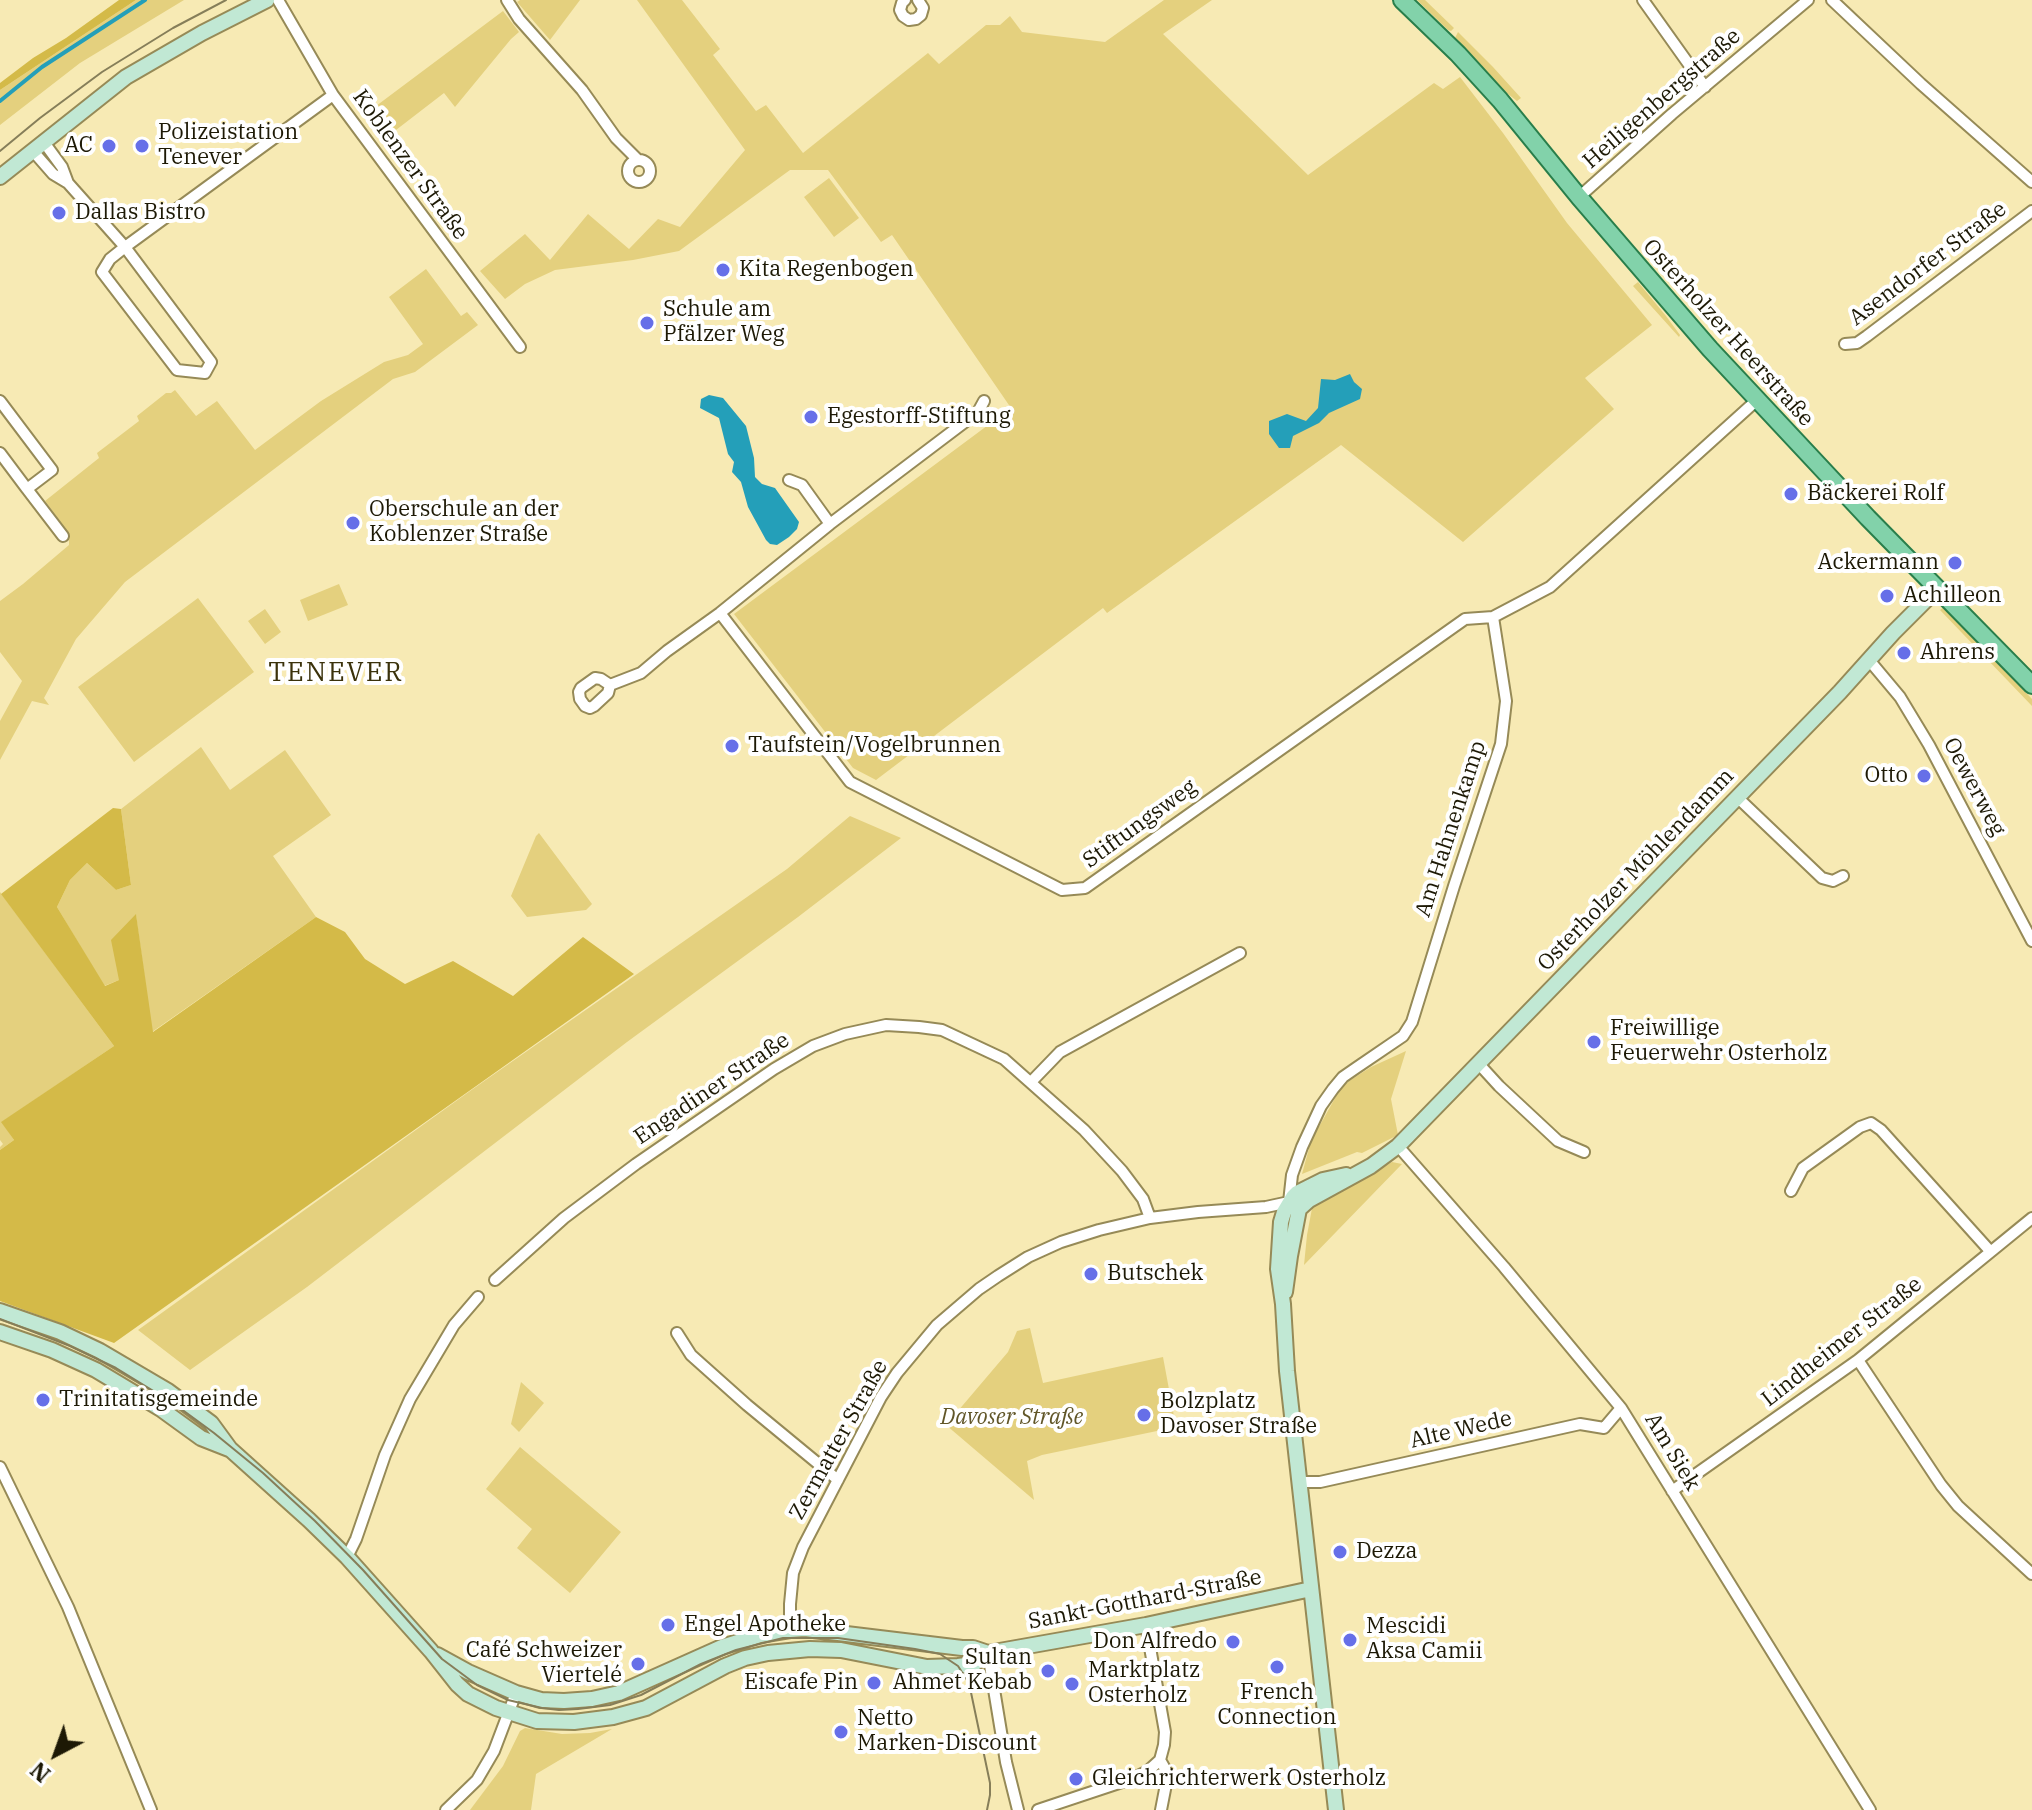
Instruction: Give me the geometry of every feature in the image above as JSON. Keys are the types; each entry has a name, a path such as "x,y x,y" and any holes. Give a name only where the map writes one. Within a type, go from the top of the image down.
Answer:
{"main road":[{"name":"Osterholzer Heerstraße","path":"1402,0 1500,100 1672,307 1757,400 2032,685"}],"street":[{"path":"0,177 126,77 267,0"},
{"name":"Koblenzer Straße","path":"278,0 333,95 520,347"},
{"path":"507,0 519,19 582,90 616,138 637,159"},
{"path":"905,0 900,10 909,20 921,15 923,8 918,0"},
{"path":"1643,0 1705,87"},
{"name":"Heiligenbergstraße","path":"1579,197 1808,0"},
{"path":"1832,0 2032,182"},
{"path":"37,146 53,174 68,183 125,247 211,362 205,373 177,370 102,272 110,259 125,247 333,95"},
{"name":"Asendorfer Straße","path":"1845,344 1857,343 1867,336 2032,211"},
{"path":"1493,617 1550,587 1757,400"},
{"path":"0,401 52,470 27,489"},
{"path":"610,685 641,673 978,412 984,401"},
{"path":"0,453 63,536"},
{"path":"789,480 802,485 830,524"},
{"name":"Osterholzer Möhlendamm","path":"1294,1206 1297,1193 1335,1176 1359,1173 1398,1146 1937,589"},
{"name":"Stiftungsweg","path":"720,613 850,782 1062,890 1085,888 1465,619 1493,617"},
{"name":"Am Hahnenkamp","path":"1294,1206 1292,1175 1321,1106 1343,1077 1403,1036 1412,1022 1501,744 1506,701 1493,617"},
{"name":"Oewerweg","path":"1869,660 1900,697 1929,745 2032,941"},
{"path":"1737,797 1822,878 1833,881 1843,876"},
{"path":"1031,1082 1060,1052 1240,953"},
{"name":"Engadiner Straße","path":"495,1280 564,1218 774,1069 813,1046 886,1025 942,1030 1004,1059 1084,1130 1122,1171 1143,1199 1150,1218"},
{"path":"1478,1063 1558,1141 1584,1152"},
{"path":"1791,1191 1803,1168 1860,1127 1871,1123 1881,1130 1990,1251"},
{"name":"Am Siek","path":"1398,1146 1621,1408 1870,1810"},
{"path":"1294,1206 1281,1222 1278,1269 1336,1810"},
{"name":"Zermatter Straße","path":"790,1630 793,1573 803,1547 881,1397 937,1325 979,1289 1028,1257 1099,1230 1150,1218 1198,1212 1294,1206"},
{"name":"Lindheimer Straße","path":"1672,1491 1858,1360 2032,1218"},
{"path":"347,1557 385,1455 410,1399 454,1325 478,1297"},
{"name":"Sankt-Gotthard-Straße","path":"0,1311 60,1332 100,1351 168,1391 211,1423 230,1449 347,1557 457,1684 468,1694 496,1708 537,1721 574,1722 613,1717 654,1704 725,1666 768,1653 841,1650 918,1665 948,1667 974,1664 988,1653 1146,1625 1311,1589"},
{"name":"Sankt-Gotthard-Straße","path":"0,1332 52,1350 96,1370 161,1409 201,1438 230,1449"},
{"path":"677,1333 691,1355 838,1480"},
{"path":"1858,1360 1958,1506 2032,1574"},
{"name":"Alte Wede","path":"1300,1482 1320,1482 1580,1424 1604,1428 1621,1408"},
{"path":"0,1467 68,1607 151,1810"},
{"path":"1038,1810 1134,1778 1160,1760 1165,1732 1146,1625"},
{"name":"Sankt-Gotthard-Straße","path":"431,1651 468,1672 516,1693 541,1700 564,1701 619,1693 722,1647 760,1635 790,1630 805,1629 973,1648 988,1653"},
{"path":"918,1665 925,1656 925,1643"},
{"path":"988,1653 1006,1762 1018,1810"},
{"path":"446,1810 477,1780 494,1751 516,1693"},
{"path":"1160,1760 1168,1774 1161,1810"}],"green space":[{"path":"136,0 184,0 80,63 0,125 0,90"},
{"path":"580,0 550,40 517,2"},
{"path":"637,0 682,0 720,49 713,55 756,111 766,105 803,153 928,53 939,64 986,25 1000,25 1010,16 1022,32 1105,42 1164,0 1212,0 1163,34 1308,175 1434,83 1443,89 1460,77 1567,223 1652,325 1585,378 1614,409 1463,542 1341,445 1107,613 1103,608 876,780 853,768 734,614 1011,408 892,235 881,242 828,170 790,170 679,251 555,270 525,284 505,299 480,271 525,234 550,260 588,214 629,249 658,219 680,227 745,150"},
{"path":"1417,0 1425,0 1454,28 1448,30"},
{"path":"503,11 519,32 455,107 444,93 383,140 364,115"},
{"path":"1458,32 1521,98 1517,101 1503,90 1455,38"},
{"path":"829,178 859,218 834,237 804,197"},
{"path":"426,269 461,316 467,312 478,325 415,372 393,379 125,582 76,639 44,698 49,705 32,701 0,760 0,721 22,681 0,652 0,601 69,545 69,534 45,501 99,458 97,453 139,421 137,416 166,393 175,390 196,416 217,401 255,450 321,401 384,362 408,355 423,344 389,297"},
{"path":"1638,282 1666,316 1679,337 1633,286"},
{"path":"339,584 348,605 308,621 300,600"},
{"path":"198,598 254,672 134,762 78,687"},
{"path":"1944,607 2032,699 2032,706 1940,610"},
{"path":"265,609 281,632 265,644 248,621"},
{"path":"201,747 230,790 285,750 331,815 273,856 316,917 152,1032 136,915 119,980 104,986 57,907 70,880 87,863 116,890 131,885 121,809"},
{"path":"850,816 901,838 627,1042 307,1287 190,1370 138,1330 470,1091 787,869"},
{"path":"539,833 592,904 586,910 527,917 511,896"},
{"path":"0,892 114,1046 2,1122 14,1140 0,1150 3,1144 0,1140"},
{"path":"1406,1051 1391,1099 1398,1135 1362,1153 1357,1152 1302,1174 1311,1141 1339,1091 1371,1067"},
{"path":"1392,1162 1402,1164 1304,1265 1313,1203"},
{"name":"Davoser Straße","path":"1030,1328 1043,1383 1163,1357 1176,1427 1042,1455 1027,1461 1034,1500 946,1425 1008,1352 1017,1331"},
{"path":"521,1382 544,1403 519,1432 511,1424"},
{"path":"520,1447 621,1532 570,1593 517,1548 532,1529 486,1489"},
{"path":"525,1728 562,1734 612,1729 536,1774 531,1810 470,1810 503,1766 520,1731"}],"shaded area":[{"path":"119,0 136,0 0,90 0,83 33,58"},
{"path":"113,808 121,809 131,885 116,890 87,863 70,880 57,907 105,986 119,980 111,940 136,914 153,1032 316,917 345,932 365,959 405,984 453,961 513,996 583,937 634,974 114,1343 0,1301 0,1150 14,1140 1,1122 114,1046 1,894"}],"water":[{"path":"1350,374 1362,389 1360,399 1329,413 1319,423 1293,436 1290,448 1279,448 1269,434 1269,421 1287,414 1306,421 1318,408 1321,379 1335,380"},
{"path":"709,395 723,398 746,426 755,477 762,484 775,488 799,522 797,529 777,545 766,540 748,507 741,482 732,472 734,462 728,454 719,418 700,408 701,399"}],"waterway":[{"path":"0,101 42,67 145,0"}],"tram line":[{"path":"0,151 102,72 226,0"},
{"path":"0,1319 116,1368 214,1433 315,1521 442,1659 477,1685 508,1700 559,1710 610,1705 641,1695 736,1650 783,1638 838,1638 940,1654 958,1666 969,1683 990,1783 987,1810"}],"place":[{"name":"AC","path":"109,146"},
{"name":"Polizeistation Tenever","path":"142,146"},
{"name":"Dallas Bistro","path":"59,213"},
{"name":"Kita Regenbogen","path":"723,270"},
{"name":"Schule am Pfälzer Weg","path":"647,323"},
{"name":"Egestorff-Stiftung","path":"811,417"},
{"name":"Bäckerei Rolf","path":"1791,494"},
{"name":"Oberschule an der Koblenzer Straße","path":"353,523"},
{"name":"Ackermann","path":"1955,563"},
{"name":"Achilleon","path":"1887,596"},
{"name":"Ahrens","path":"1904,653"},
{"name":"Taufstein/Vogelbrunnen","path":"732,746"},
{"name":"Otto","path":"1924,776"},
{"name":"Freiwillige Feuerwehr Osterholz","path":"1594,1042"},
{"name":"Butschek","path":"1091,1274"},
{"name":"Trinitatisgemeinde","path":"43,1400"},
{"name":"Bolzplatz Davoser Straße","path":"1144,1415"},
{"name":"Dezza","path":"1340,1552"},
{"name":"Engel Apotheke","path":"668,1625"},
{"name":"Mescidi Aksa Camii","path":"1350,1640"},
{"name":"Don Alfredo","path":"1233,1642"},
{"name":"Café Schweizer Viertelé","path":"638,1664"},
{"name":"French Connection","path":"1277,1667"},
{"name":"Sultan Ahmet Kebab","path":"1048,1671"},
{"name":"Eiscafe Pin","path":"874,1683"},
{"name":"Marktplatz Osterholz","path":"1072,1684"},
{"name":"Netto Marken-Discount","path":"841,1732"},
{"name":"Gleichrichterwerk Osterholz","path":"1076,1779"}],"district":[{"name":"TENEVER","path":"336,673"}]}
